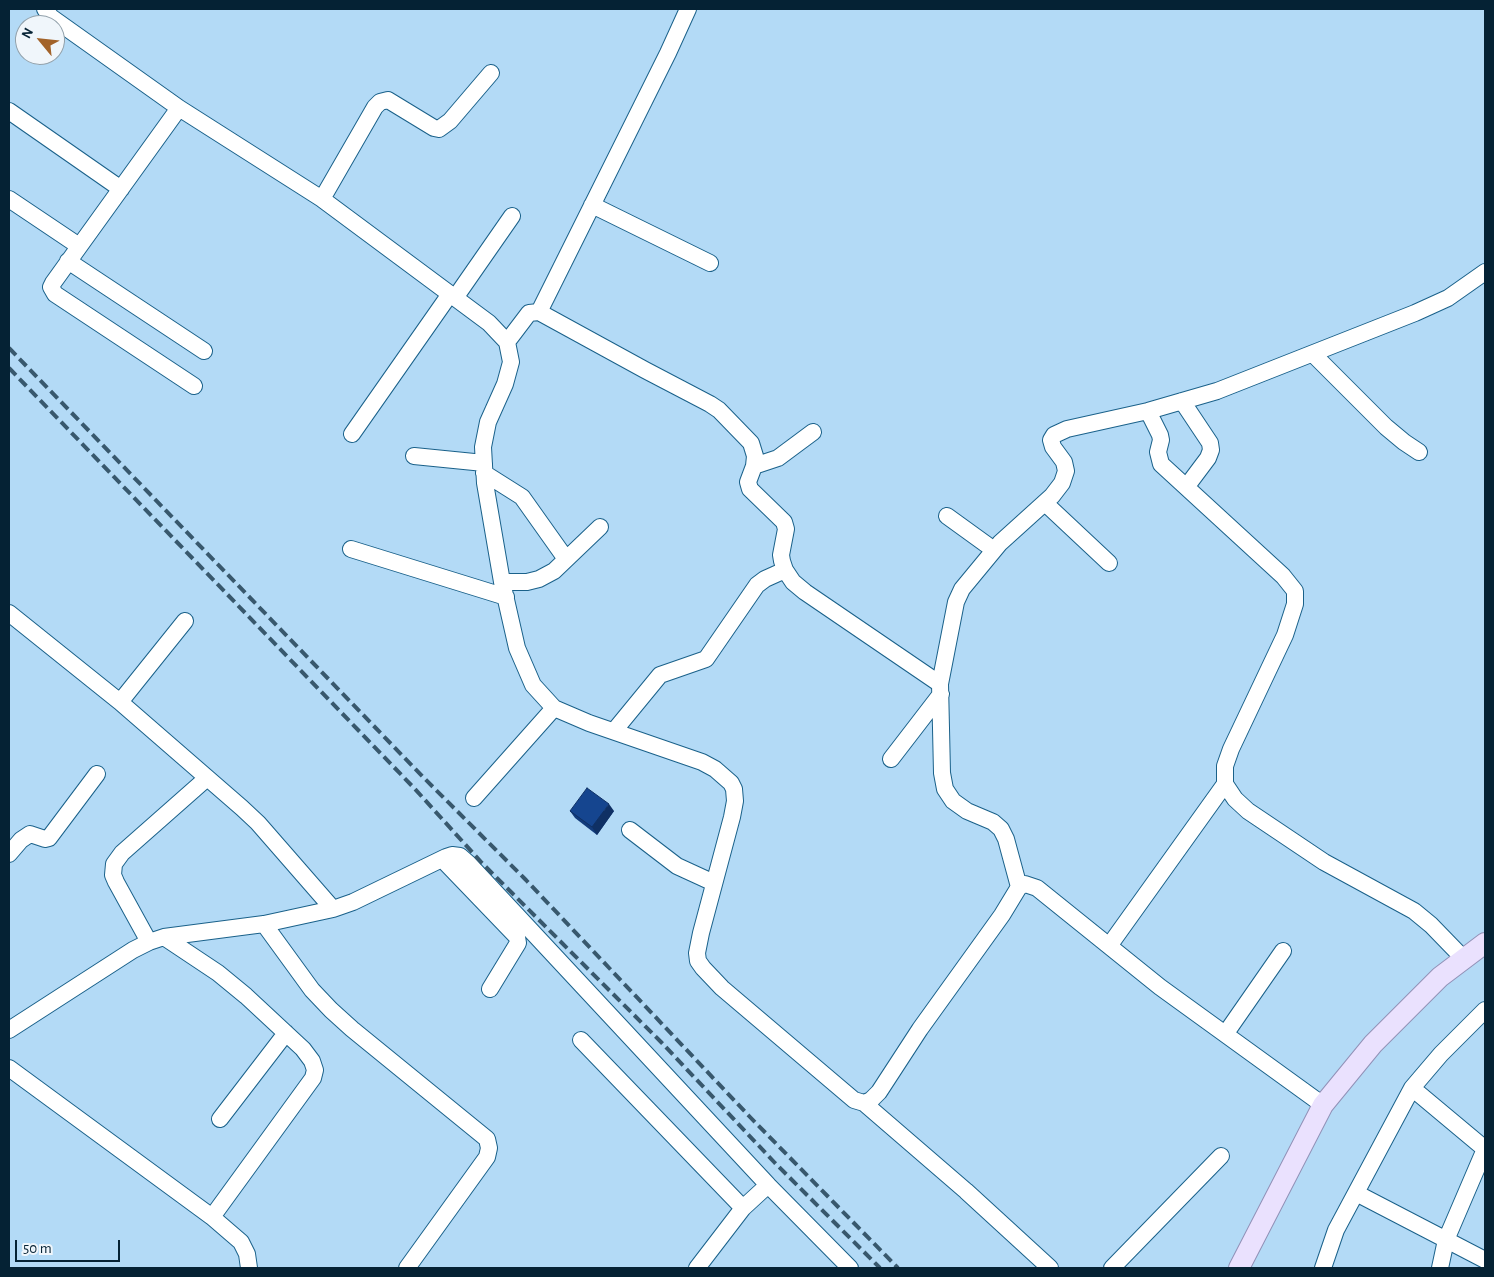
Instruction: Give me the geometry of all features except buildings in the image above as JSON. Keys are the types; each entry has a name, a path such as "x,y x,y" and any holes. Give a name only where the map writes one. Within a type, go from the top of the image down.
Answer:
{"main road":[{"path":"1239,1268 1323,1105 1373,1044 1440,977 1485,942"}],"street":[{"path":"45,9 51,17 179,108 322,198 489,323 507,342 511,362 505,384 488,422 483,448 484,468 504,590 517,648 533,685 554,708 589,723 702,762 715,769 731,783 734,789 732,817 697,953 698,961 722,988 854,1100 864,1103 966,1191 1050,1268"},
{"path":"539,312 688,9"},
{"path":"322,198 374,107 380,102 388,100 434,128 440,129 450,121 491,73"},
{"path":"179,108 68,261 53,283 52,291 194,386"},
{"path":"9,111 121,189"},
{"path":"9,199 79,246"},
{"path":"592,205 710,263"},
{"path":"352,434 512,216"},
{"path":"68,261 204,350"},
{"path":"1019,887 1006,839 1000,829 993,822 968,811 953,801 945,789 942,773 940,689 956,602 962,589 994,550 1045,503 1062,483 1066,471 1064,462 1053,447 1051,440 1054,435 1067,429 1148,411 1217,391 1313,354 1448,298 1485,272"},
{"path":"507,342 529,313 539,312 710,404 730,420 751,443 756,456 748,482 750,489 784,522 786,529 781,555 785,570 793,582 940,689"},
{"path":"1313,354 1386,428 1419,452"},
{"path":"1182,401 1210,443 1211,450 1208,458 1187,486"},
{"path":"1148,411 1160,435 1158,458 1161,464 1283,576 1294,591 1295,604 1285,635 1231,749 1225,766 1225,784 1235,799 1248,811 1316,857 1414,911 1431,925 1464,959"},
{"path":"754,466 778,458 813,432"},
{"path":"414,456 484,468 522,497 566,559"},
{"path":"1045,503 1109,562"},
{"path":"946,516 994,550"},
{"path":"351,548 504,590 539,579 554,571 600,527"},
{"path":"614,731 660,675 706,659 757,585 765,579 785,570"},
{"path":"9,613 120,702 258,823 333,908"},
{"path":"120,702 185,621"},
{"path":"891,759 940,689"},
{"path":"474,798 554,708"},
{"path":"9,854 20,840 30,834 45,839 49,838 97,774"},
{"path":"207,778 122,853 114,864 113,876 156,940 233,984 303,1049 312,1061 315,1070 313,1078 212,1217"},
{"path":"1109,946 1225,784"},
{"path":"630,830 677,866 714,883"},
{"path":"9,1030 133,950 156,940 264,924 333,908 369,894 447,857 460,856 468,862 768,1185 850,1268"},
{"path":"447,857 518,940 490,989"},
{"path":"864,1103 871,1100 879,1092 920,1029 1002,915 1019,887 1025,884 1036,888 1160,987 1323,1105"},
{"path":"264,924 312,990 331,1010 488,1139 487,1157 407,1268"},
{"path":"1226,1033 1283,951"},
{"path":"1323,1268 1336,1230 1412,1088 1441,1054 1485,1010"},
{"path":"220,1119 286,1033"},
{"path":"581,1040 742,1208"},
{"path":"9,1068 212,1217 240,1242 247,1254 249,1268"},
{"path":"1412,1088 1485,1149 1446,1240 1440,1268"},
{"path":"1112,1268 1221,1156"},
{"path":"697,1268 742,1208 768,1185"},
{"path":"1356,1193 1485,1260"}],"railway":[{"path":"9,348 424,778 526,880 750,1117 898,1268"},
{"path":"9,368 415,789 482,863 662,1043 775,1163 880,1268"}]}
